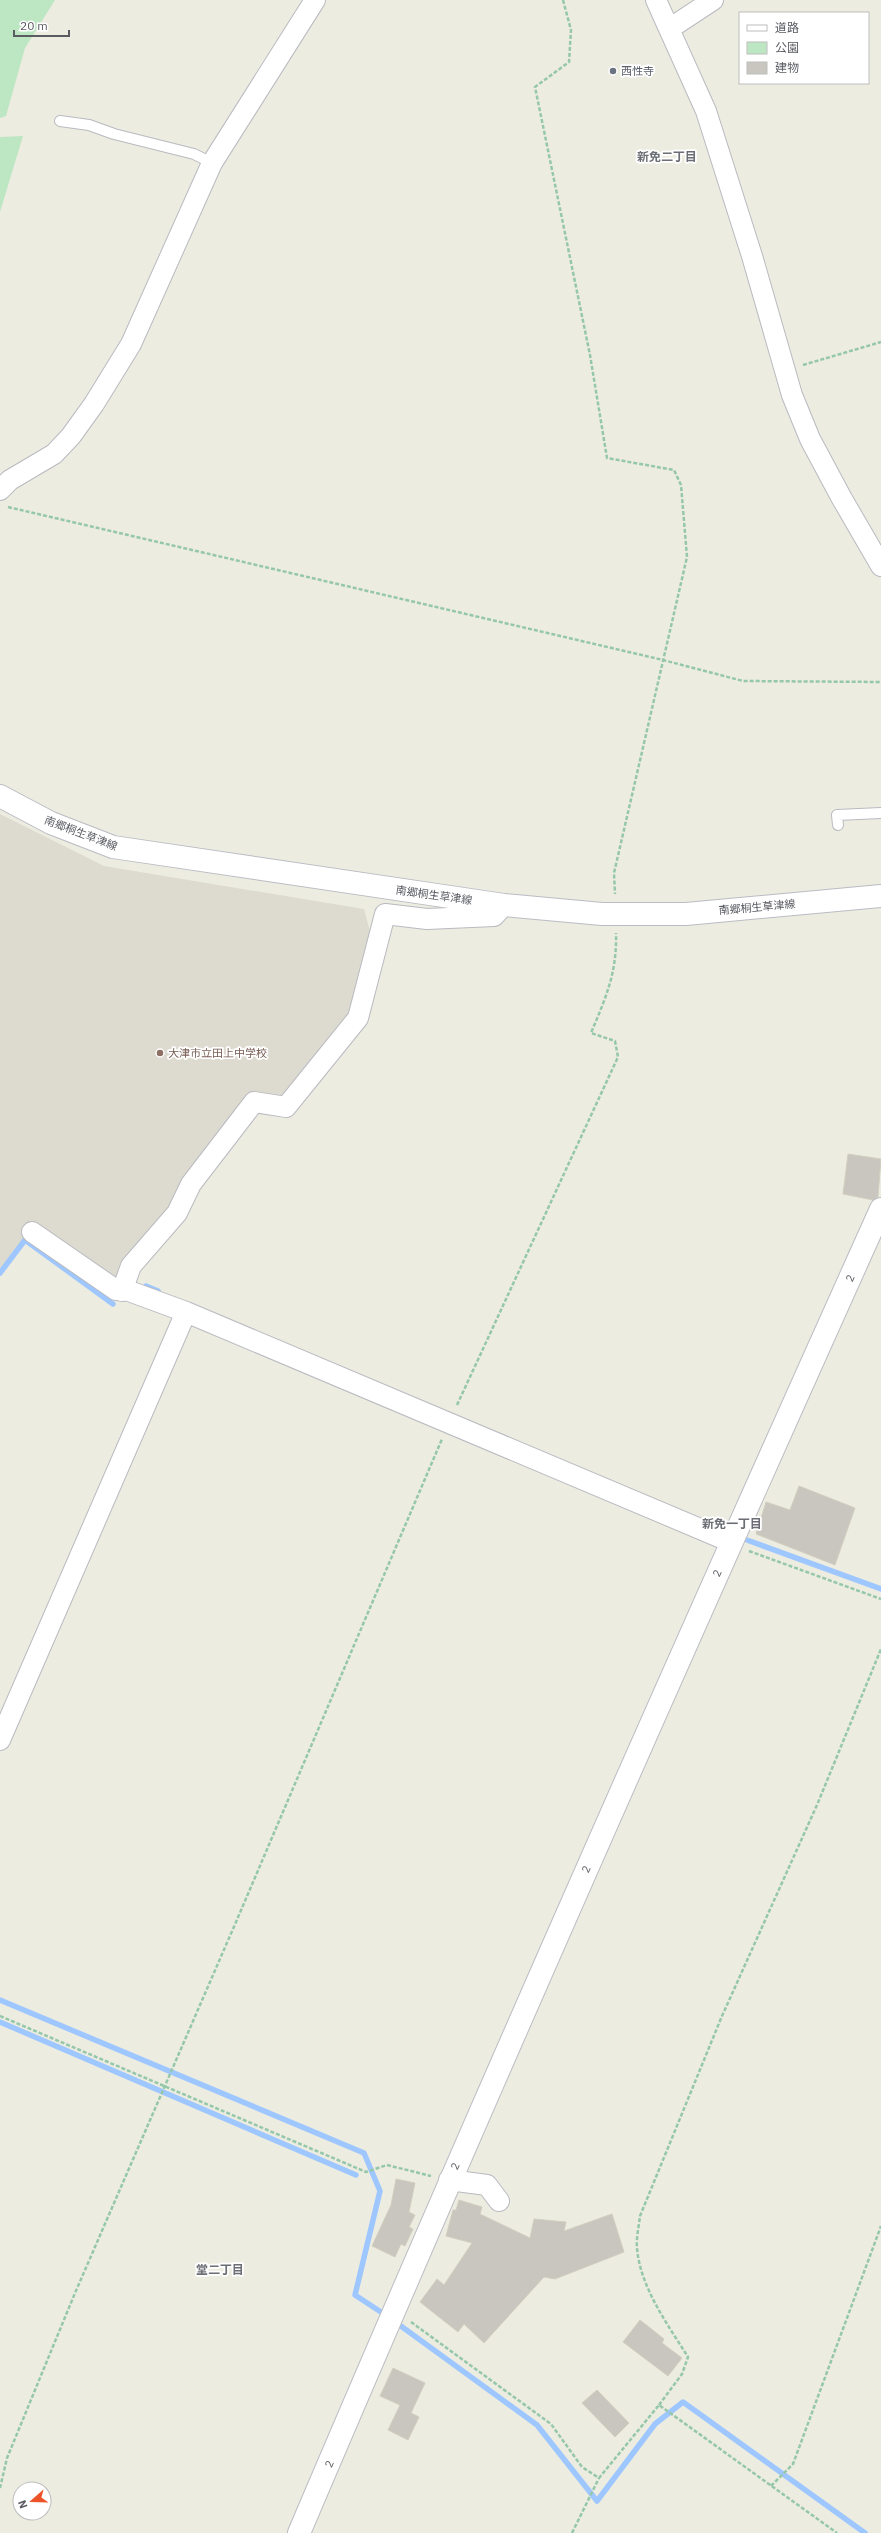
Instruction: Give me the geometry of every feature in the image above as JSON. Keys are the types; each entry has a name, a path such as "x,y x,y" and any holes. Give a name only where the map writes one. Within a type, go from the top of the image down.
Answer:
{"street":[{"path":"0,490 10,480 54,454 71,436 94,404 131,344 212,163 315,0"},
{"path":"656,0 706,111 752,256 784,370 810,439 841,497 881,566"},
{"path":"669,29 713,0"},
{"name":"南郷桐生草津線","path":"0,796 51,823 113,847 504,905 616,914 686,914 881,896"},
{"path":"122,1290 131,1266 177,1213 191,1184 254,1102 286,1108 358,1018 385,914 428,919 494,916 504,905"},
{"name":"2","path":"300,2533 449,2180 731,1542 881,1209"},
{"path":"32,1232 116,1290 129,1291 186,1312 731,1542"},
{"path":"0,1740 186,1312"},
{"path":"449,2180 487,2185 499,2201"}],"lane":[{"path":"60,121 89,125 114,134 194,154 212,163"},
{"path":"838,825 838,815 881,813"}],"path":[{"path":"0,2488 10,2451 163,2085 236,1922 449,1423 618,1057 615,1041 591,1033 612,984 616,953 614,874 687,557 681,485 674,470 607,458 590,355 535,87 569,62 571,30 563,0"},
{"path":"784,370 881,342"},
{"path":"0,505 743,680 881,682"},
{"path":"731,1542 757,1554 881,1599"},
{"path":"572,2533 599,2478 659,2405 682,2374 688,2357 669,2327 647,2285 637,2248 640,2216 722,2016 817,1805 881,1649"},
{"path":"0,2016 366,2172 386,2166 449,2180"},
{"path":"771,2486 793,2464 881,2226"},
{"path":"393,2312 411,2322 551,2424 582,2467 599,2478"},
{"path":"659,2405 837,2533"}],"shaded area":[{"name":"大津市立田上中学校","path":"0,814 104,866 364,909 371,935 351,1012 283,1100 249,1094 117,1280 35,1223 0,1270"}],"green space":[{"path":"0,0 55,0 25,48 6,116 0,118"},
{"path":"23,136 0,212 0,137"}],"building":[{"path":"848,1154 881,1159 878,1197 873,1200 843,1194"},
{"path":"799,1486 855,1508 835,1565 756,1534 766,1502 790,1510"},
{"path":"396,2179 415,2183 409,2212 415,2215 409,2227 413,2229 405,2246 401,2244 395,2257 372,2246 391,2205"},
{"path":"459,2200 482,2207 480,2214 530,2238 534,2219 566,2222 564,2231 612,2214 624,2252 555,2279 544,2277 484,2343 464,2324 458,2332 420,2302 437,2279 444,2285 472,2243 446,2236 453,2210 456,2210"},
{"path":"640,2320 664,2339 662,2343 682,2358 668,2376 623,2342"},
{"path":"393,2368 425,2383 411,2413 419,2417 408,2440 388,2430 400,2405 380,2396"},
{"path":"597,2390 629,2423 615,2437 582,2403"}],"waterway":[{"path":"0,1273 25,1240 113,1304"},
{"path":"146,1286 158,1291"},
{"path":"747,1540 881,1589"},
{"path":"0,2000 364,2153 380,2191 355,2295 387,2316"},
{"path":"0,2022 356,2175"},
{"path":"394,2321 537,2425 597,2501 655,2424 683,2402 865,2533"}],"place":[{"name":"西性寺","path":"613,71"},
{"name":"大津市立田上中学校","path":"160,1053"}],"district":[{"name":"新免二丁目","path":"667,156"},
{"name":"新免一丁目","path":"732,1523"},
{"name":"堂二丁目","path":"220,2269"}]}
